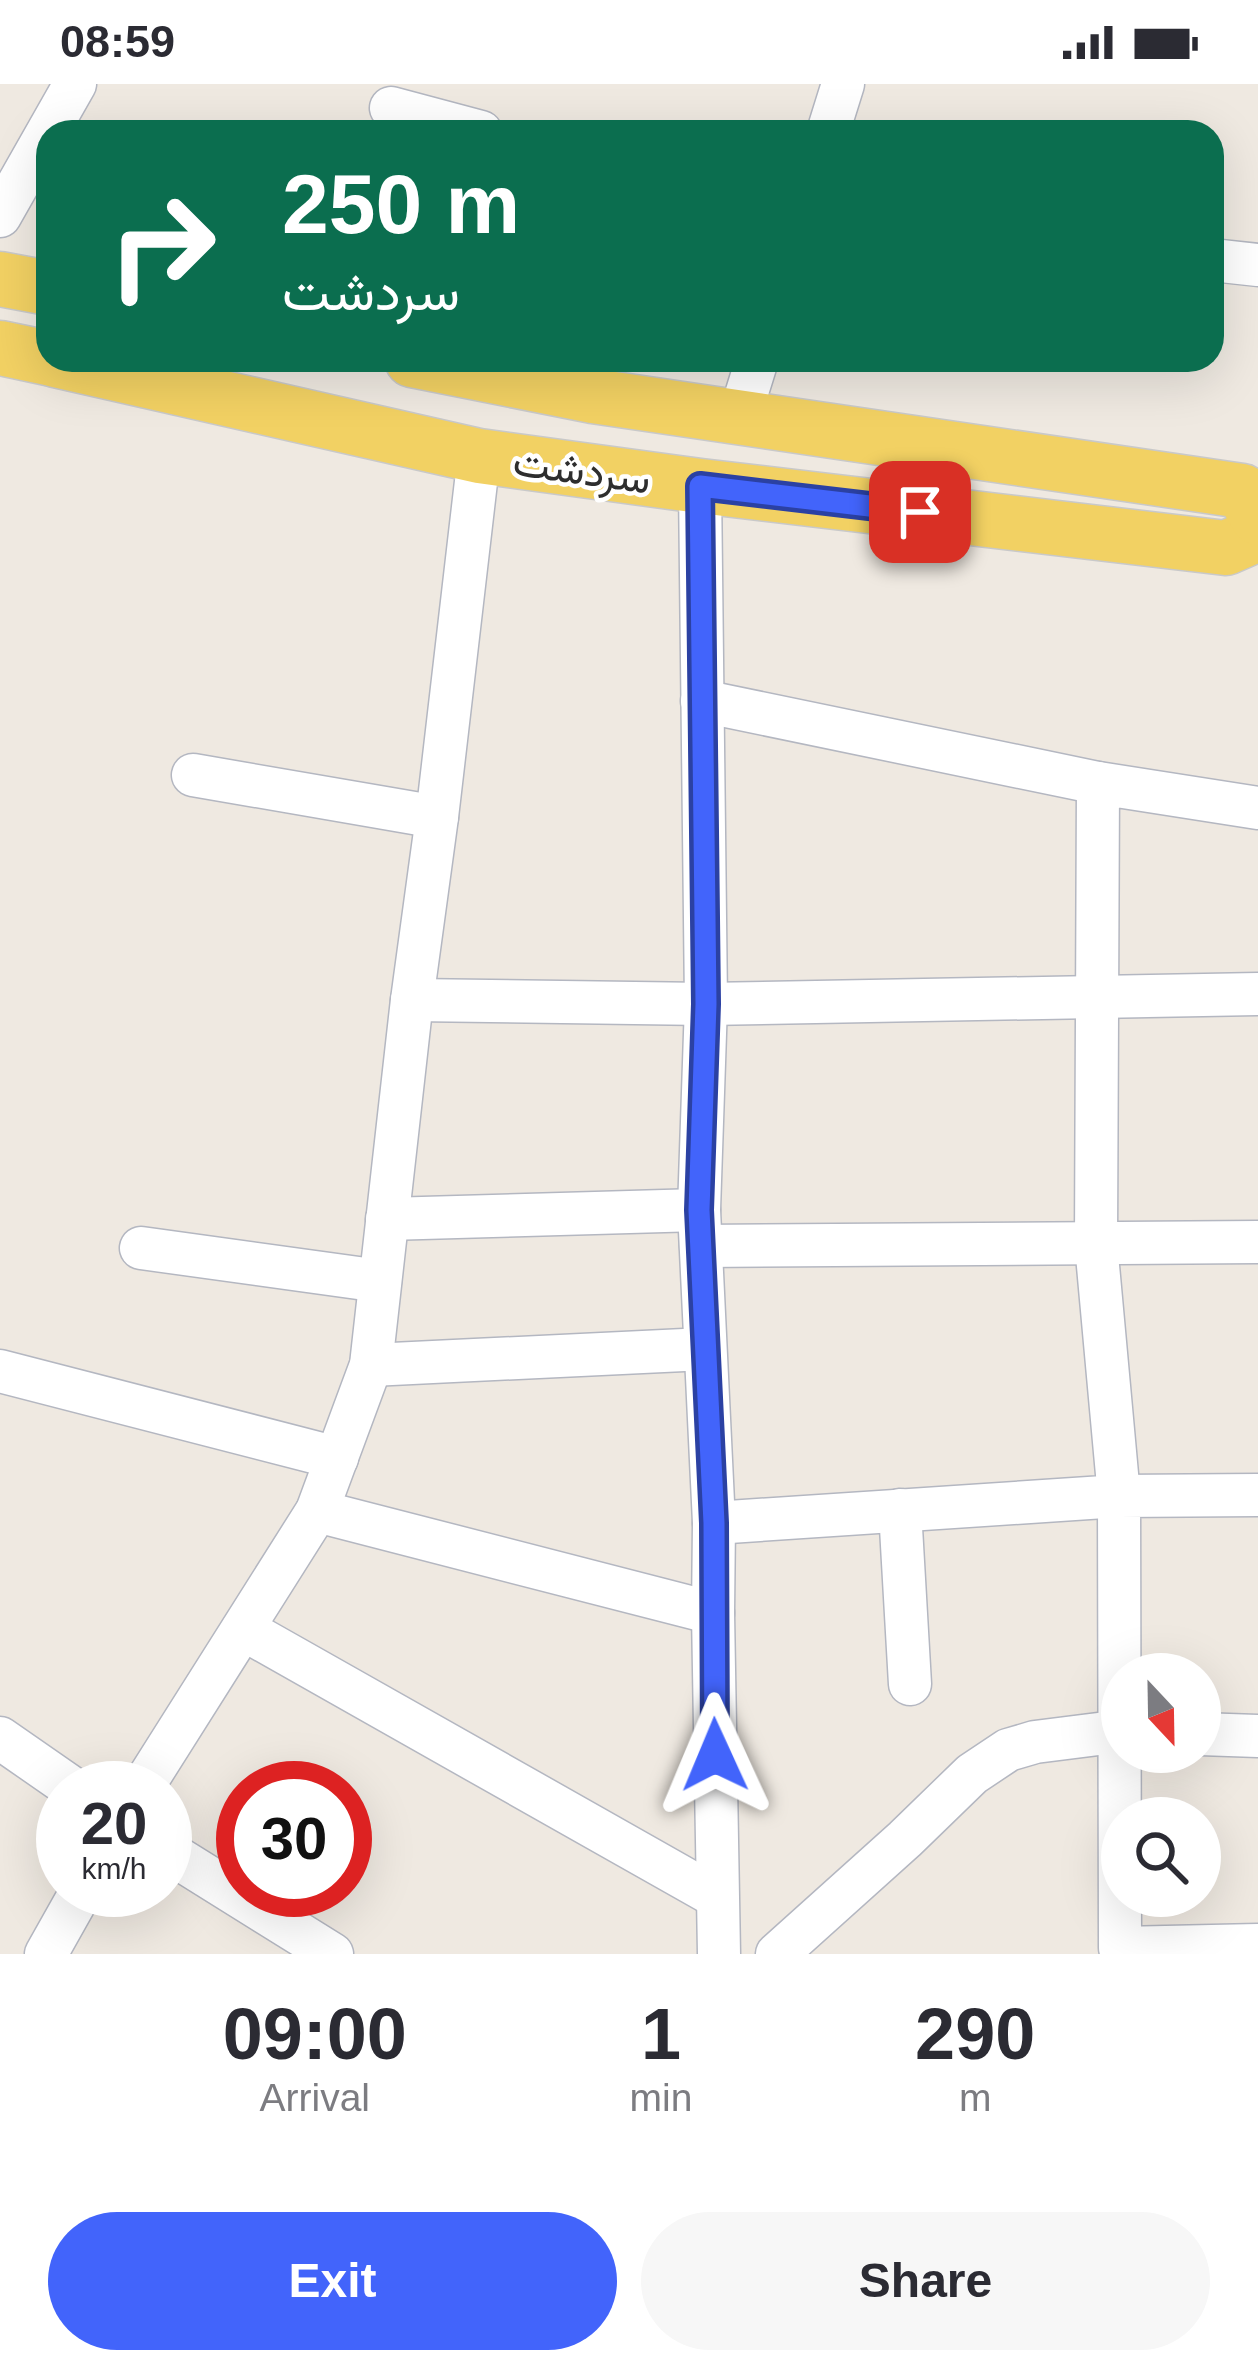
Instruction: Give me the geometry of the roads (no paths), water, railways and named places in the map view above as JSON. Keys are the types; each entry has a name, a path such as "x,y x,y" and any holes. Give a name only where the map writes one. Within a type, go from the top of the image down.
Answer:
{"main road":[{"path":"0,279 36,286"},
{"name":"سردشت","path":"0,348 36,356"},
{"name":"سردشت","path":"108,372 479,456 1226,548 1258,534"},
{"name":"سردشت","path":"472,372 592,396 1241,491 1258,518"}],"street":[{"path":"55,120 75,84"},
{"path":"832,120 843,84"},
{"path":"391,108 436,120"},
{"path":"0,216 36,153"},
{"path":"1224,261 1258,265"},
{"path":"739,418 753,372"},
{"path":"159,1761 317,1511 371,1365 479,456"},
{"path":"700,486 706,1004 700,1228 714,1523 718,1954"},
{"path":"702,701 1098,783 1258,808"},
{"path":"193,775 437,817"},
{"path":"1098,783 1096,1244 1119,1496 1120,1653"},
{"path":"412,1000 706,1004 1258,994"},
{"path":"387,1219 1096,1244 1258,1243"},
{"path":"141,1248 380,1281"},
{"path":"371,1365 705,1349"},
{"path":"0,1371 337,1458"},
{"path":"714,1523 1119,1496 1258,1496"},
{"path":"900,1510 910,1684"},
{"path":"317,1511 712,1613"},
{"path":"243,1629 717,1897"},
{"path":"777,1954 971,1774 1009,1750 1101,1734"},
{"path":"1221,1735 1258,1736"},
{"path":"0,1738 36,1763"},
{"path":"1121,1773 1120,1948 1258,1946"},
{"path":"192,1867 332,1954"},
{"path":"46,1954 67,1917"}]}
